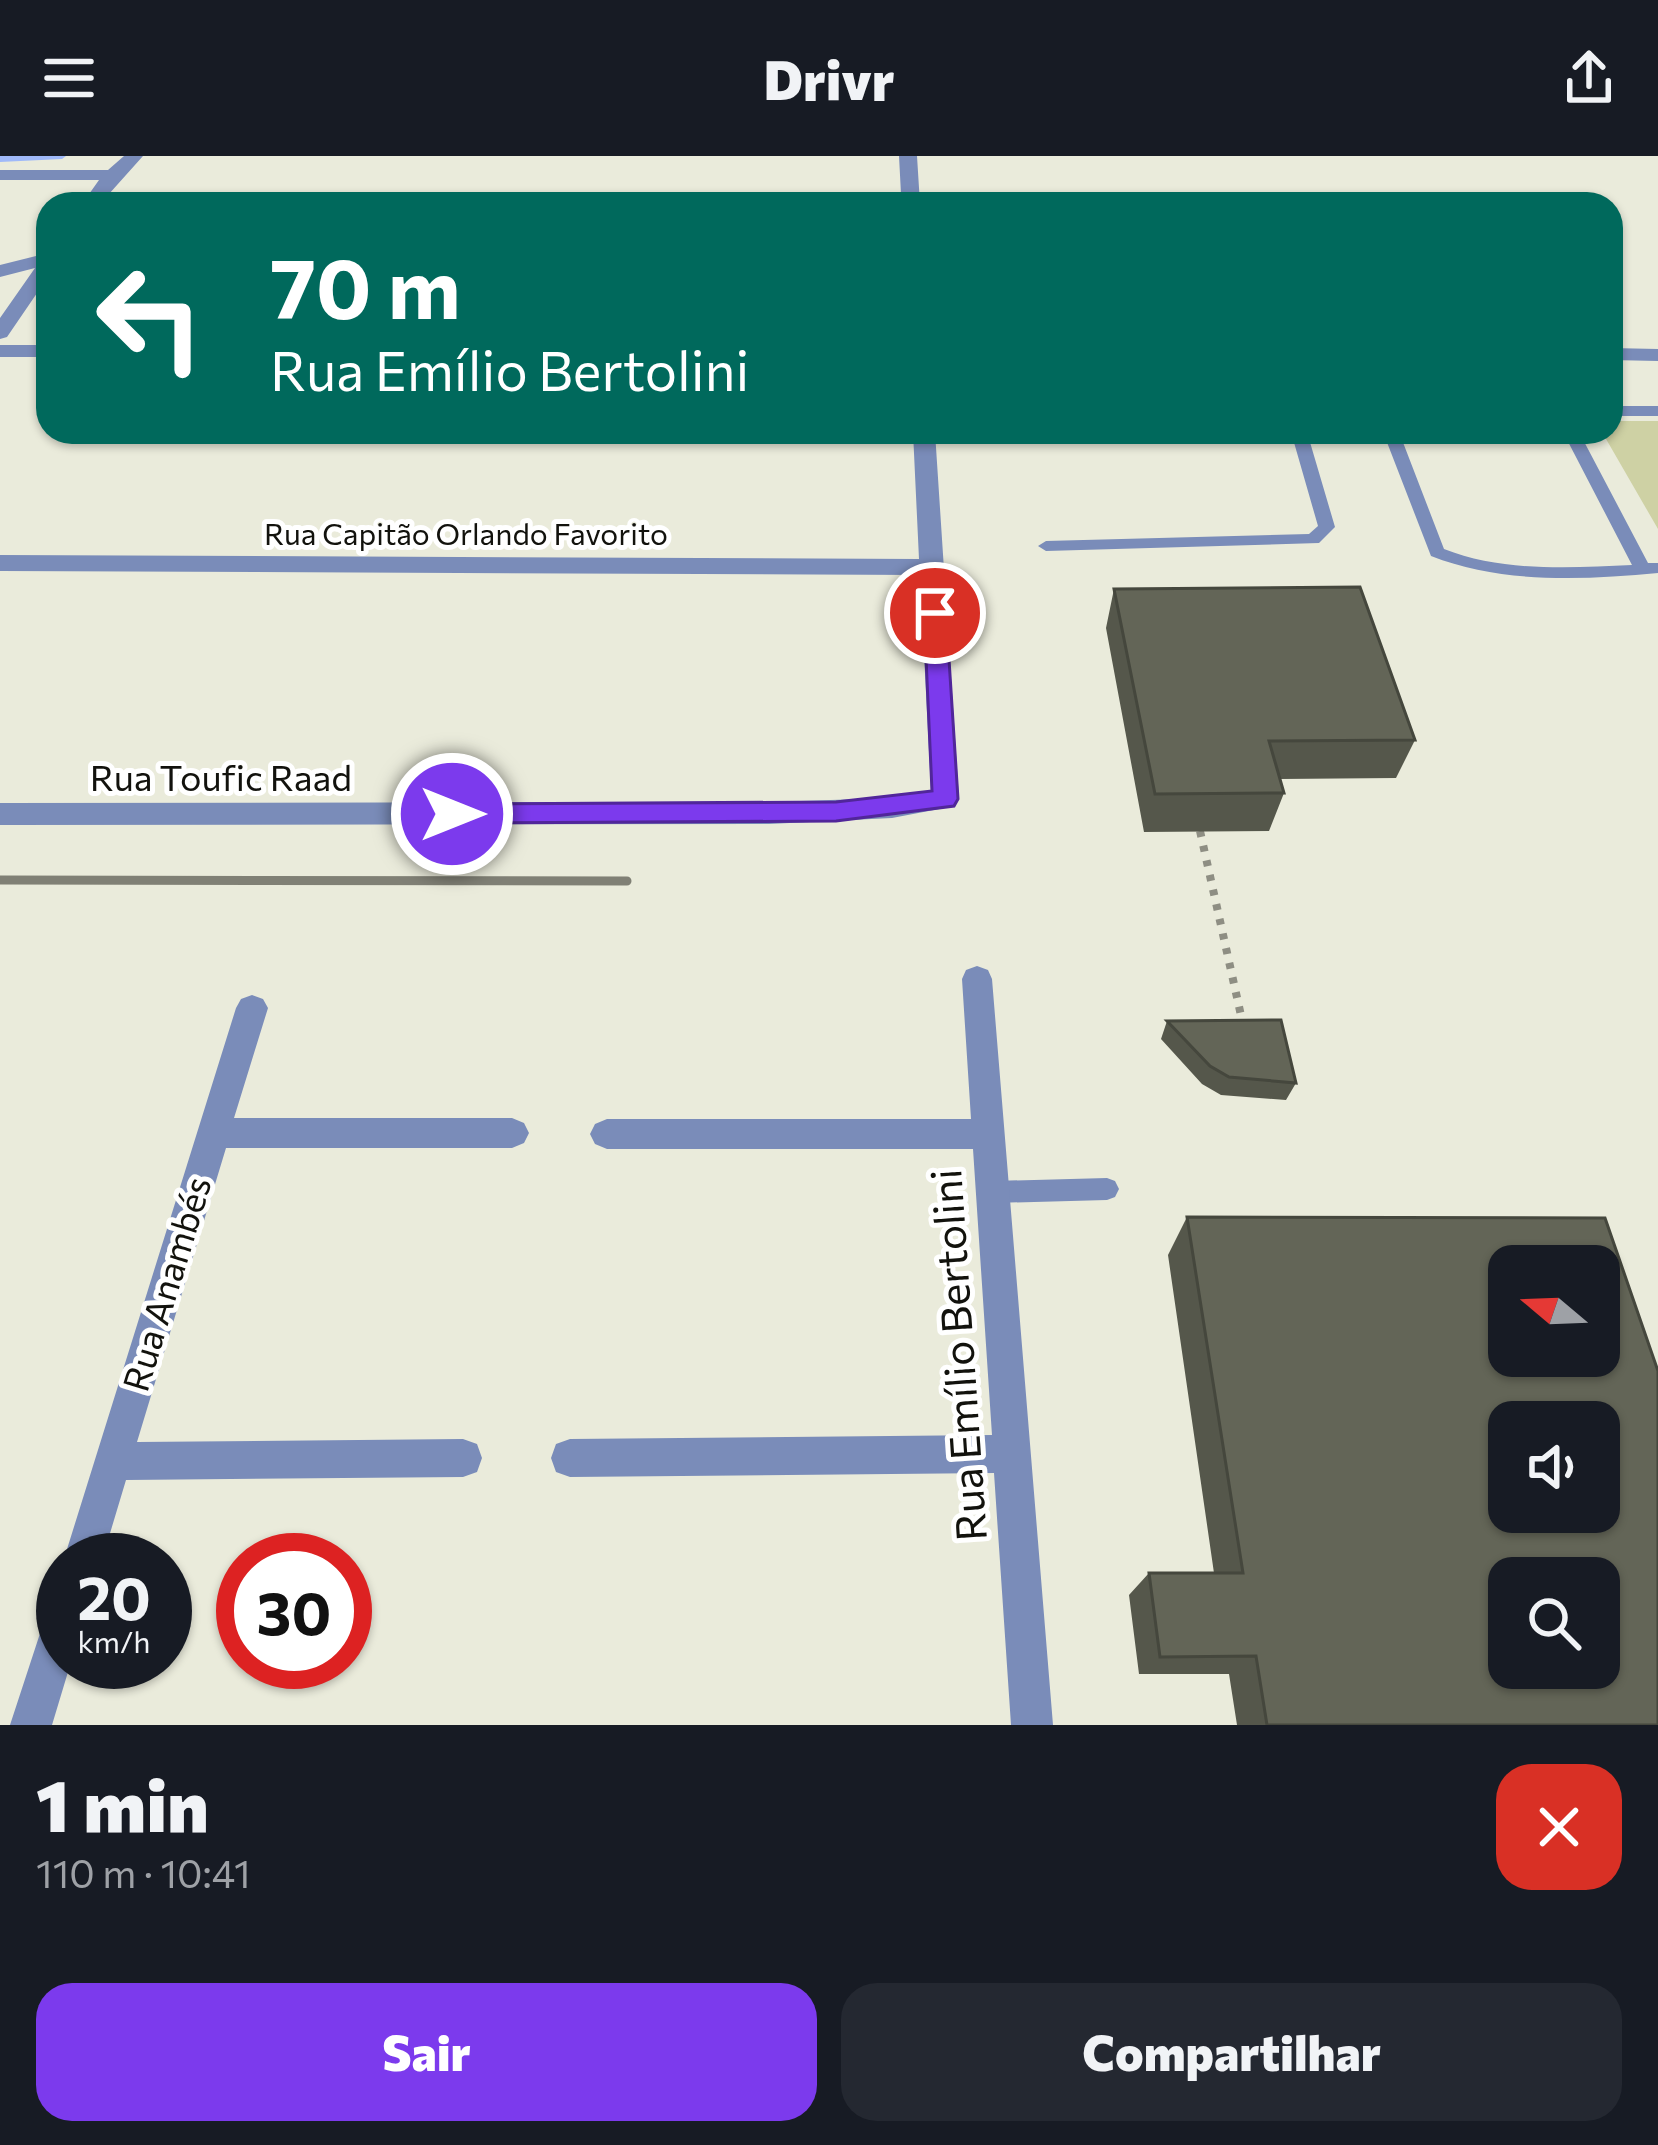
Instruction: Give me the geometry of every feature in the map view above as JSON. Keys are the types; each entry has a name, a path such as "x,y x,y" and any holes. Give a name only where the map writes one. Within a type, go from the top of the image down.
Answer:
{"street":[{"path":"100,192 134,156"},
{"path":"908,156 910,192"},
{"path":"0,175 112,175"},
{"path":"0,271 36,264"},
{"path":"0,333 36,279"},
{"path":"0,351 36,351"},
{"path":"1623,355 1658,355"},
{"path":"925,444 932,566"},
{"name":"Rua Capitão Orlando Favorito","path":"0,563 932,566"},
{"name":"Rua Toufic Raad","path":"0,814 769,813 874,809 945,799 932,566"},
{"name":"Rua Emílio Bertolini","path":"976,979 1032,1725"},
{"name":"Rua Anambés","path":"90,1533 252,1008"},
{"path":"214,1133 512,1133"},
{"path":"607,1134 988,1134"},
{"path":"570,1458 1012,1454"},
{"path":"112,1462 463,1458"},
{"path":"31,1725 42,1689"}],"lane":[{"path":"1623,410 1658,411"},
{"path":"1046,546 1313,539 1327,527 1303,444"},
{"path":"1396,444 1438,552 1456,562 1487,569 1651,569"},
{"path":"1578,444 1651,569"},
{"path":"993,1192 1107,1189"}],"path":[{"path":"1200,831 1246,1038"}],"green space":[{"path":"1623,421 1658,421 1658,529 1609,444 1623,444"}],"building":[{"path":"1360,587 1415,740 1269,741 1284,793 1155,794 1114,589"},
{"path":"1281,1020 1296,1083 1229,1077 1210,1066 1167,1021"},
{"path":"1187,1217 1605,1218 1614,1245 1488,1245 1488,1377 1620,1377 1620,1261 1658,1371 1658,1725 1267,1725 1256,1656 1160,1657 1149,1573 1243,1573"}],"waterway":[{"path":"0,159 62,156"}],"railway":[{"path":"0,880 627,881"}],"route":[{"path":"452,814 836,812 945,799 935,613"}]}
